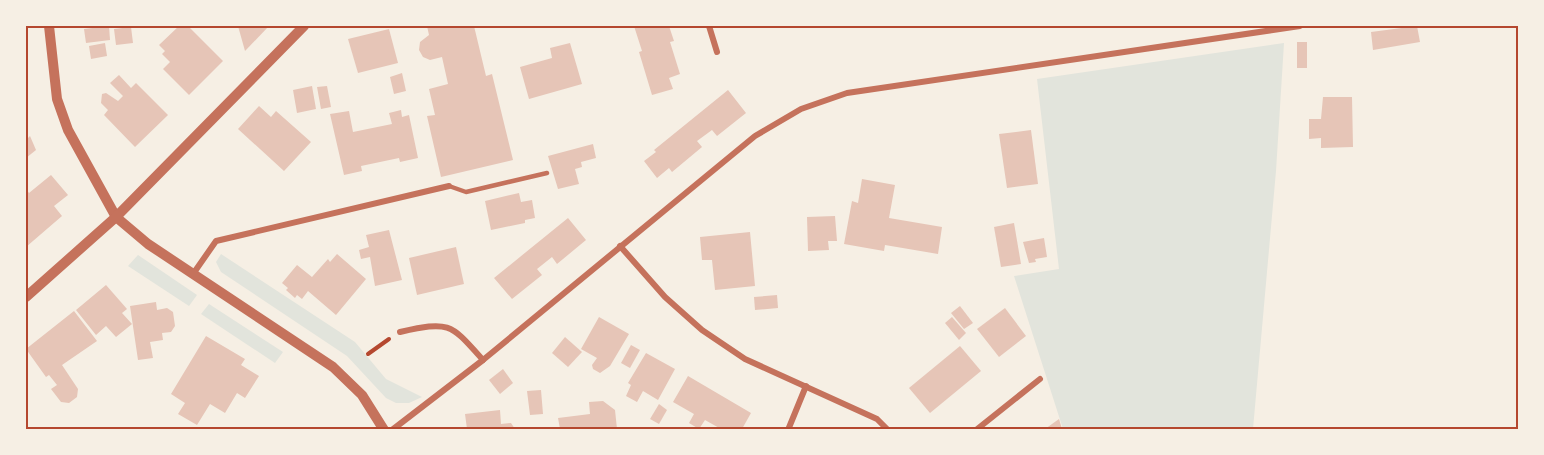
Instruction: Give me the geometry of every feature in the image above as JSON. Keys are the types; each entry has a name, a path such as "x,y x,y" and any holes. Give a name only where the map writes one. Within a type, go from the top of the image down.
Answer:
{"street":[{"path":"49,26 57,99 68,130 116,217 148,244 333,367 362,395 384,429"},
{"path":"26,297 116,217 304,26"},
{"path":"709,26 717,52"},
{"path":"392,429 483,360 755,136 801,110 847,93 1300,26"},
{"path":"193,274 216,241 449,186"},
{"path":"620,246 665,297 702,330 745,359 877,419 888,429"},
{"path":"400,332 441,324 454,330 483,360"},
{"path":"976,429 1040,379"},
{"path":"788,429 806,386"}],"lane":[{"path":"449,186 465,192 547,173"}],"path":[{"path":"368,354 400,332"}],"shaded area":[{"path":"1284,43 1276,171 1253,429 1063,429 1014,276 1059,269 1037,79"},
{"path":"221,254 355,342 386,379 422,397 409,403 396,403 386,398 347,356 221,272 216,262"},
{"path":"138,255 197,295 189,306 128,266"},
{"path":"209,304 283,352 275,363 201,314"}],"building":[{"path":"109,26 110,40 86,43 84,29"},
{"path":"179,26 189,27 223,61 189,95 163,69 170,62 162,54 165,51 159,45"},
{"path":"238,26 269,26 245,51"},
{"path":"427,26 474,26 486,76 492,74 513,160 441,177 427,116 435,115 429,89 448,84 442,57 430,60 423,57 419,50 420,42 429,35"},
{"path":"634,26 669,26 674,41 670,42 680,74 669,78 673,89 652,95"},
{"path":"1417,26 1420,42 1373,50 1371,32"},
{"path":"131,27 133,43 116,45 114,29"},
{"path":"389,29 398,63 358,73 348,39"},
{"path":"1297,42 1307,42 1307,68 1297,68"},
{"path":"105,43 107,56 91,59 89,46"},
{"path":"570,43 582,84 529,99 520,67 552,58 550,48"},
{"path":"402,73 406,91 394,94 390,77"},
{"path":"119,75 131,88 136,83 168,115 135,147 104,115 108,110 101,103 102,94 106,93 118,101 123,96 110,83"},
{"path":"312,86 316,109 297,113 293,90"},
{"path":"327,86 331,107 321,109 317,87"},
{"path":"728,90 746,113 717,136 712,130 697,141 702,147 672,172 669,168 657,178 644,161 656,152 654,150"},
{"path":"1323,97 1352,97 1353,147 1321,148 1321,138 1309,139 1309,119 1321,119"},
{"path":"259,106 271,117 276,111 311,142 284,171 238,129"},
{"path":"401,110 402,117 409,115 418,158 400,162 399,158 361,166 362,171 344,175 330,114 349,111 353,132 392,124 389,113"},
{"path":"1031,130 1038,184 1007,188 999,134"},
{"path":"30,136 36,150 26,158 26,140"},
{"path":"593,144 596,158 581,162 582,167 575,169 579,184 558,189 548,156"},
{"path":"51,175 68,195 54,206 62,216 26,247 26,189 29,193"},
{"path":"862,179 895,185 889,218 942,227 938,254 885,245 884,251 844,244 852,201 858,203"},
{"path":"519,193 521,202 532,200 535,218 525,220 525,223 491,230 485,201"},
{"path":"835,216 837,241 828,241 829,250 808,251 807,217"},
{"path":"568,218 586,240 557,264 552,257 537,269 542,275 512,299 494,278"},
{"path":"1014,223 1021,264 1001,267 994,227"},
{"path":"389,230 402,280 375,286 370,257 361,259 359,250 369,247 366,235"},
{"path":"750,232 755,286 715,290 712,260 702,260 700,237"},
{"path":"1044,238 1047,257 1035,259 1036,262 1029,263 1023,242"},
{"path":"456,247 464,284 417,295 409,258"},
{"path":"337,254 366,279 336,315 308,291 302,299 297,295 295,298 286,290 288,288 282,283 297,265 312,277 328,259 330,262"},
{"path":"106,285 127,309 122,313 132,324 116,337 106,326 96,335 76,310"},
{"path":"777,295 778,308 755,310 754,297"},
{"path":"156,302 157,310 167,308 173,312 175,326 171,332 162,333 163,340 150,342 153,358 138,360 130,306"},
{"path":"960,306 973,323 964,329 951,313"},
{"path":"1005,308 1026,336 999,357 977,329"},
{"path":"74,311 97,341 62,365 78,389 77,397 69,403 61,402 51,389 57,385 49,375 46,377 26,349"},
{"path":"599,317 629,334 610,366 600,373 593,369 592,365 597,358 581,349"},
{"path":"952,317 966,333 959,340 945,323"},
{"path":"206,336 245,359 241,365 259,376 245,398 237,393 225,413 210,404 197,425 178,414 185,403 171,394"},
{"path":"565,337 582,352 568,367 552,353"},
{"path":"631,345 640,350 630,368 621,363"},
{"path":"960,346 981,371 930,413 909,388"},
{"path":"646,353 675,369 658,400 643,391 637,402 626,396 631,385 628,383"},
{"path":"503,369 513,383 500,394 489,380"},
{"path":"688,376 751,413 742,429 721,429 705,420 699,429 689,423 694,414 673,402"},
{"path":"541,390 543,414 530,415 527,391"},
{"path":"603,401 615,410 617,429 560,429 558,418 590,414 589,402"},
{"path":"659,404 667,410 659,424 650,419"},
{"path":"500,410 501,424 511,423 515,429 467,429 465,414"},
{"path":"1059,419 1062,429 1045,429"}]}
